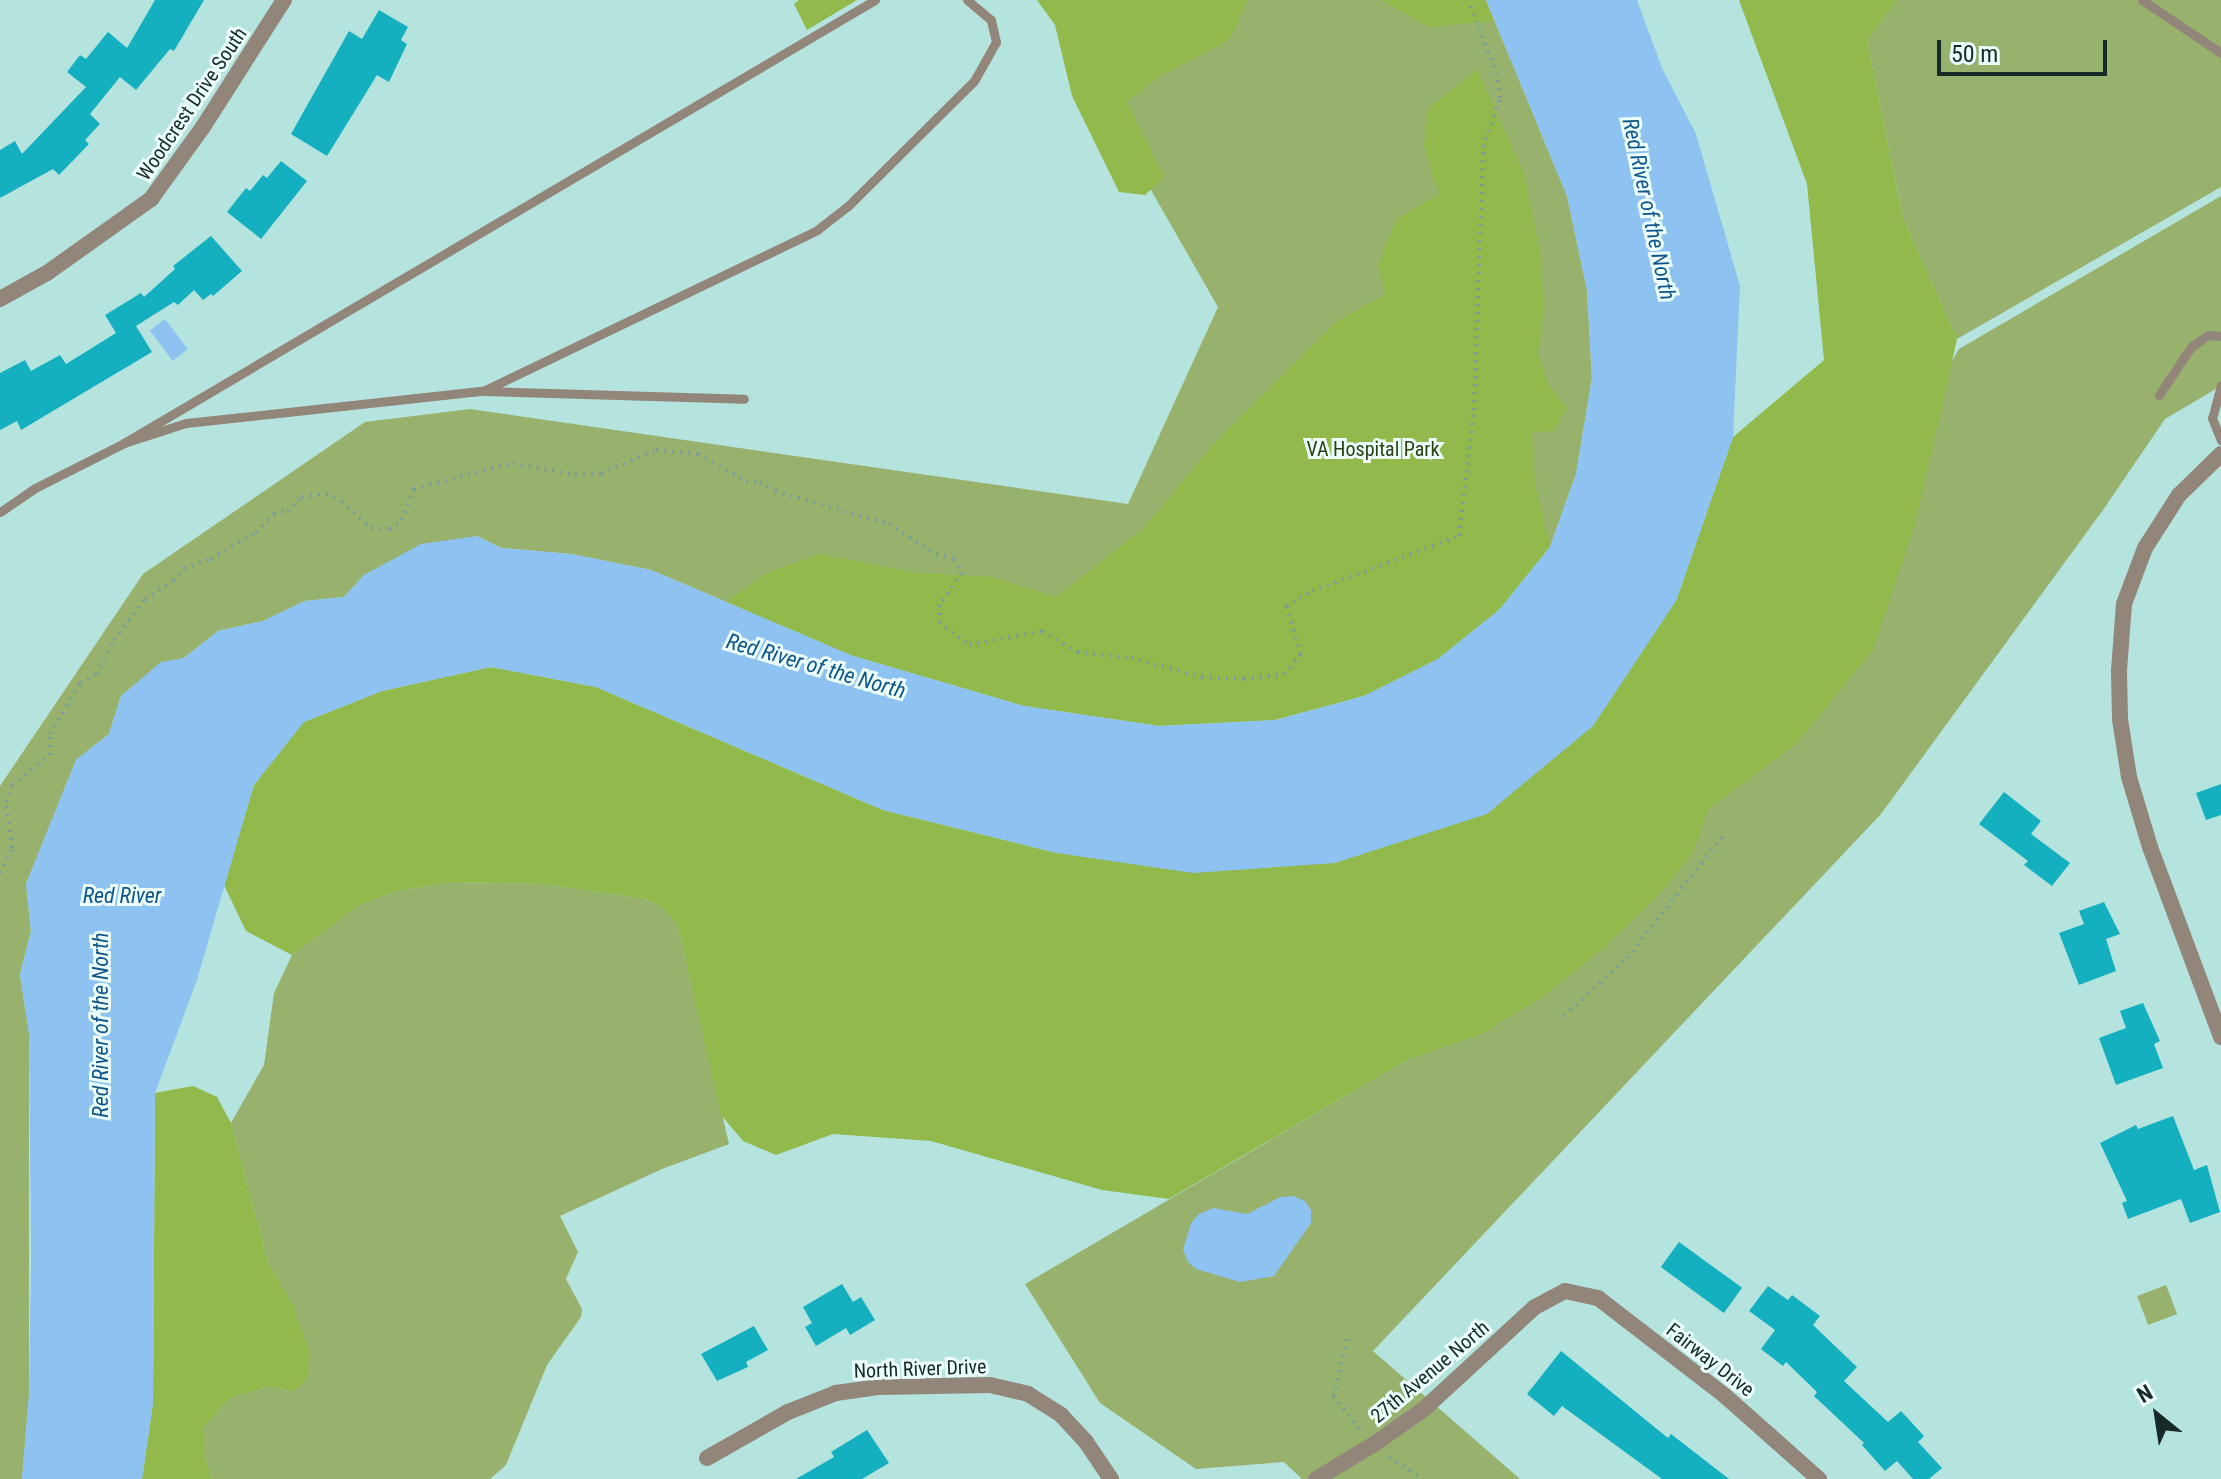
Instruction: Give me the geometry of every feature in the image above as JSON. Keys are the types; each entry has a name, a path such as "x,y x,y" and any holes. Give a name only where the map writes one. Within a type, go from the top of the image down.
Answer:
{"street":[{"name":"Woodcrest Drive South","path":"0,299 47,273 151,199 212,114 284,0"},
{"path":"2221,454 2179,495 2145,548 2124,604 2119,671 2120,719 2129,777 2150,847 2221,1037"},
{"name":"27th Avenue North","path":"1316,1479 1425,1408 1535,1307 1565,1291"},
{"name":"Fairway Drive","path":"1565,1291 1598,1298 1724,1395 1819,1479"},
{"name":"North River Drive","path":"707,1458 788,1412 836,1393 878,1387 990,1385 1028,1394 1061,1415 1086,1442 1111,1479"}],"lane":[{"path":"0,512 35,488 124,443 875,0"},
{"path":"482,391 817,230 848,206 974,81 996,42 991,20 967,0"},
{"path":"2142,0 2221,53"},
{"path":"2159,395 2191,347 2208,335 2221,336"},
{"path":"2221,385 2212,418 2221,440"},
{"path":"124,443 186,423 482,391 744,399"}],"path":[{"path":"0,873 12,848 6,802 12,785 50,755 50,734 80,683 97,674 114,640 145,599 173,581 184,568 211,559 256,532 274,514 287,511 302,497 326,494 342,501 371,528 390,529 401,520 414,489 513,463 575,475 601,473 656,450 698,454 746,481 760,482 775,491 889,524 936,554 955,559 962,573 940,605 939,622 969,645 1042,631 1077,652 1131,658 1202,677 1244,679 1284,674 1301,654 1286,606 1312,591 1459,536 1474,410 1483,147 1500,98 1497,75 1468,0"},
{"path":"1564,1016 1627,958 1726,832"},
{"path":"1347,1339 1333,1396 1374,1444 1424,1479"}],"green space":[{"path":"799,0 857,0 807,30 794,4"},
{"path":"1037,0 1247,0 1229,40 1157,78 1127,102 1164,177 1145,195 1119,192 1072,96 1055,25"},
{"name":"VA Hospital Park","path":"1042,0 1486,0 1567,196 1587,290 1592,378 1576,474 1550,547 853,656 651,570 571,554 501,548 477,536 364,575 344,597 305,601 263,621 218,631 184,658 161,663 121,696 109,734 76,760 26,884 31,931 20,975 29,1033 29,1395 22,1479 0,1479 0,786 143,574 365,422 470,409 1128,504 1218,307"},
{"path":"1381,0 1486,0 1494,21 1429,27"},
{"path":"1739,0 1897,0 1867,41 1903,218 1957,339 1915,524 1873,650 1795,745 1709,808 1692,854 1661,892 1607,945 1544,996 1481,1034 1407,1060 1169,1199 1102,1190 931,1141 833,1134 776,1155 743,1141 721,1115 678,926 663,908 649,900 545,884 452,882 393,892 358,906 292,955 246,931 223,883 254,785 303,722 382,691 491,667 596,687 883,810 1057,853 1676,601 1733,437 1824,360 1807,184"},
{"path":"1897,0 2221,0 2221,187 1957,339 1903,218 1867,41"},
{"path":"1477,69 1524,174 1540,252 1544,309 1538,353 1549,386 1567,408 1553,431 1532,433 1535,484 1550,547 1499,610 1438,659 1364,696 1275,720 1159,726 1024,706 853,656 726,602 767,573 820,554 916,573 993,577 1056,597 1145,527 1217,440 1335,323 1386,294 1378,265 1396,220 1439,194 1424,146 1428,109"},
{"path":"2221,196 2221,386 2165,419 2103,510 1881,814 1373,1351 1520,1479 1302,1479 1284,1462 1196,1469 1100,1403 1025,1284 1407,1060 1680,813 1959,349"},
{"path":"452,882 545,884 649,900 663,908 678,926 729,1144 662,1169 560,1216 578,1252 566,1279 582,1309 581,1317 547,1365 506,1465 490,1479 212,1479 204,1454 204,1427 230,1398 271,1386 293,1392 294,1307 268,1262 231,1123 264,1065 274,993 292,955 358,906 393,892"},
{"path":"193,1086 217,1097 231,1123 268,1262 294,1307 309,1351 307,1380 293,1392 271,1386 230,1398 204,1427 204,1454 212,1479 142,1479 153,1403 155,1093"},
{"path":"2166,1285 2177,1314 2148,1325 2137,1296"}],"water":[{"name":"Red River","path":"1486,0 1637,0 1662,68 1696,134 1740,286 1733,437 1676,601 1593,726 1487,814 1335,863 1193,873 1057,853 883,810 596,687 491,667 382,691 304,722 254,785 197,980 155,1093 153,1403 142,1479 22,1479 29,1395 31,1256 29,1033 20,975 31,931 26,884 76,760 109,734 121,696 161,662 184,658 218,631 263,621 305,601 344,597 364,575 421,544 477,536 501,548 571,554 651,570 853,656 1024,706 1159,726 1276,720 1364,696 1438,659 1499,610 1550,547 1576,474 1592,378 1587,290 1567,196"},
{"path":"165,319 188,349 173,361 150,330"},
{"path":"1293,1196 1305,1201 1311,1210 1311,1223 1274,1276 1240,1282 1196,1269 1188,1262 1183,1250 1191,1223 1199,1214 1213,1208 1247,1214 1281,1197"}],"building":[{"path":"155,0 204,0 174,51 170,49 136,90 120,77 90,114 100,124 85,140 89,144 59,175 53,169 0,198 0,150 15,141 22,154 86,87 67,72 80,55 86,59 108,32 127,48"},
{"path":"379,10 408,27 401,40 407,44 389,82 377,75 327,156 291,134 349,31 362,39"},
{"path":"281,161 307,181 261,239 227,212 246,188 250,191 263,175 267,178"},
{"path":"211,236 242,271 213,296 211,294 203,300 194,290 178,305 174,302 136,326 152,352 21,430 17,421 0,430 0,373 25,360 31,371 60,355 66,364 116,333 105,315 141,293 144,297 175,269 173,266"},
{"path":"2221,784 2221,815 2206,820 2196,793"},
{"path":"2004,792 2041,821 2031,834 2070,863 2052,886 2024,865 2028,861 1979,824"},
{"path":"2104,902 2120,934 2106,939 2116,971 2079,985 2059,933 2084,924 2079,911"},
{"path":"2143,1003 2160,1041 2154,1044 2163,1068 2116,1085 2099,1038 2126,1028 2120,1011"},
{"path":"2173,1116 2194,1170 2207,1165 2220,1212 2190,1223 2181,1199 2128,1219 2122,1203 2127,1201 2100,1143 2136,1125 2138,1129"},
{"path":"1679,1242 1742,1288 1724,1313 1661,1267"},
{"path":"842,1284 853,1302 861,1297 875,1320 850,1335 846,1328 816,1346 805,1327 812,1323 803,1307"},
{"path":"1768,1286 1788,1300 1792,1295 1820,1316 1813,1325 1857,1367 1844,1381 1888,1422 1901,1411 1924,1436 1918,1442 1942,1468 1929,1479 1913,1479 1897,1461 1885,1471 1862,1445 1864,1443 1814,1396 1817,1392 1786,1362 1783,1366 1761,1349 1775,1330 1749,1311"},
{"path":"754,1326 768,1350 746,1362 748,1367 717,1381 701,1354"},
{"path":"1561,1351 1668,1438 1671,1434 1729,1479 1662,1479 1562,1406 1554,1416 1527,1394"},
{"path":"867,1430 889,1463 862,1479 796,1479 834,1457 831,1452"}],"water label":[{"name":"Red River of the North","path":"1649,209"},
{"name":"Red River of the North","path":"816,666"},
{"name":"Red River of the North","path":"101,1025"}]}
